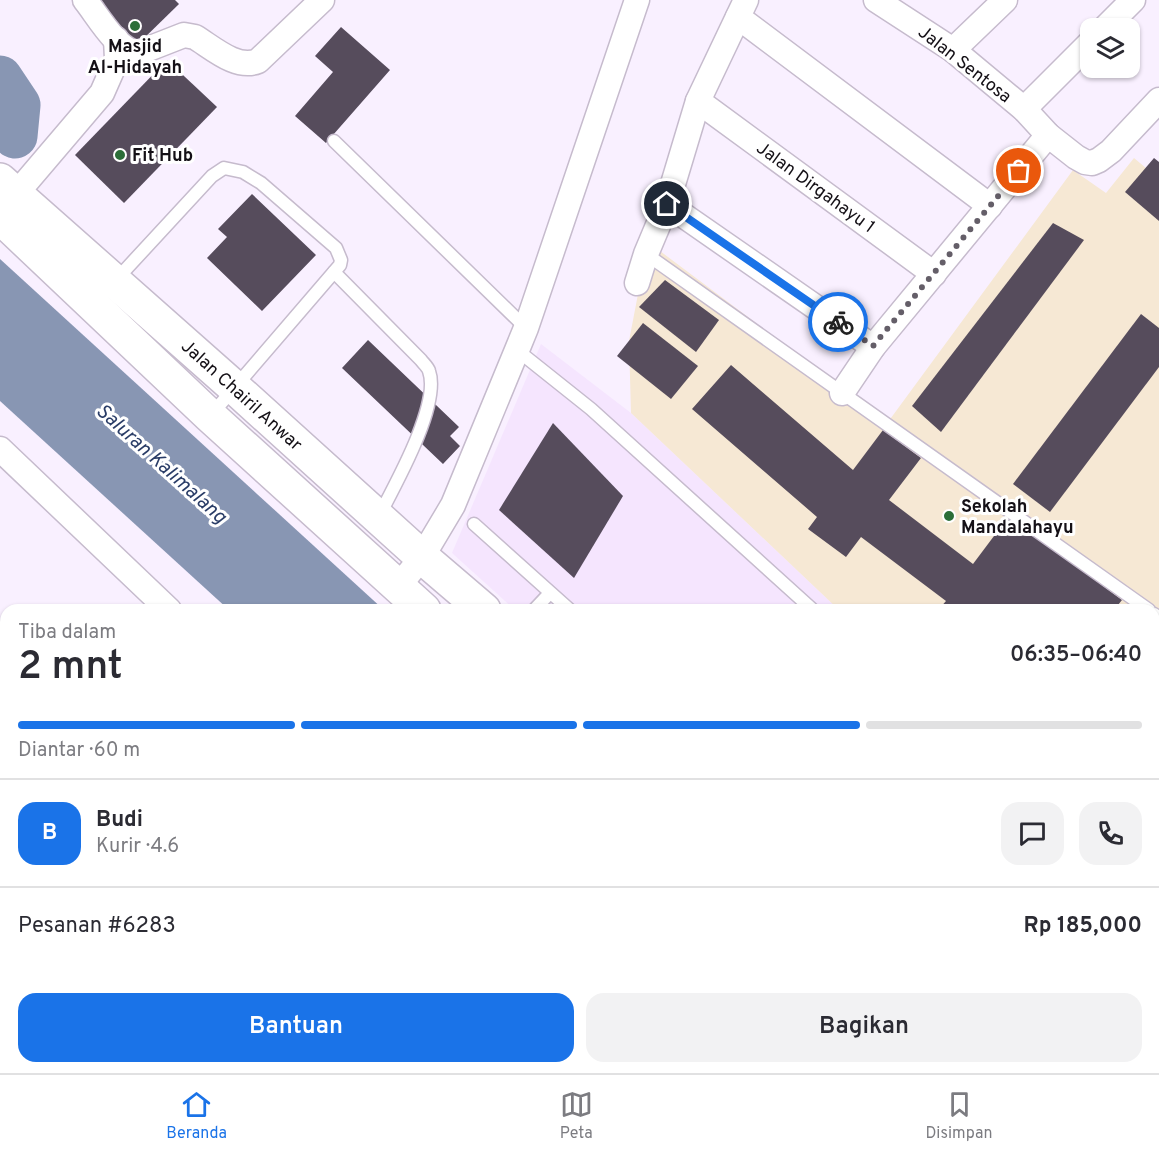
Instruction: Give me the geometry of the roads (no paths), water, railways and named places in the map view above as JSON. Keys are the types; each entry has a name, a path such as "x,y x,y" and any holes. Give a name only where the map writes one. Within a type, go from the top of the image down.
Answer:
{"main road":[{"name":"Jalan Chairil Anwar","path":"5,197 114,281 477,604"},
{"name":"Jalan Chairil Anwar","path":"5,197 210,416 417,604"}],"street":[{"path":"85,0 127,50 138,53 189,35 234,61 252,64 258,61 322,0"},
{"path":"398,587 422,557 453,505 526,328 638,0"},
{"name":"Jalan Sentosa","path":"876,0 953,51 1081,161 1099,160 1111,151 1159,101"},
{"path":"953,51 1005,0"},
{"path":"1115,18 1133,0"},
{"path":"637,283 646,254 667,204 698,101 742,9 990,206"},
{"path":"5,197 102,93 117,59 116,39"},
{"path":"1023,109 1080,53"},
{"name":"Jalan Dirgahayu 1","path":"698,101 934,274"},
{"path":"842,393 873,346 1048,135"},
{"path":"667,204 873,346"},
{"path":"0,449 163,604"}],"lane":[{"path":"334,141 526,328"},
{"path":"114,281 212,176 224,168 243,172 261,183 336,248 341,260 340,265 210,416"},
{"path":"646,254 1141,604"},
{"path":"334,272 421,360 429,371 431,388 420,434 378,518"},
{"path":"517,350 591,409 806,604"},
{"path":"474,524 563,604"},
{"path":"540,604 550,593"}],"water":[{"name":"Saluran Kalimalang","path":"0,259 377,604 222,604 0,401"}],"waterway":[{"path":"0,78 18,105 15,136"}],"place":[{"name":"Masjid Al-Hidayah","path":"135,26"},
{"name":"Fit Hub","path":"120,155"},
{"name":"Sekolah Mandalahayu","path":"949,516"}]}
